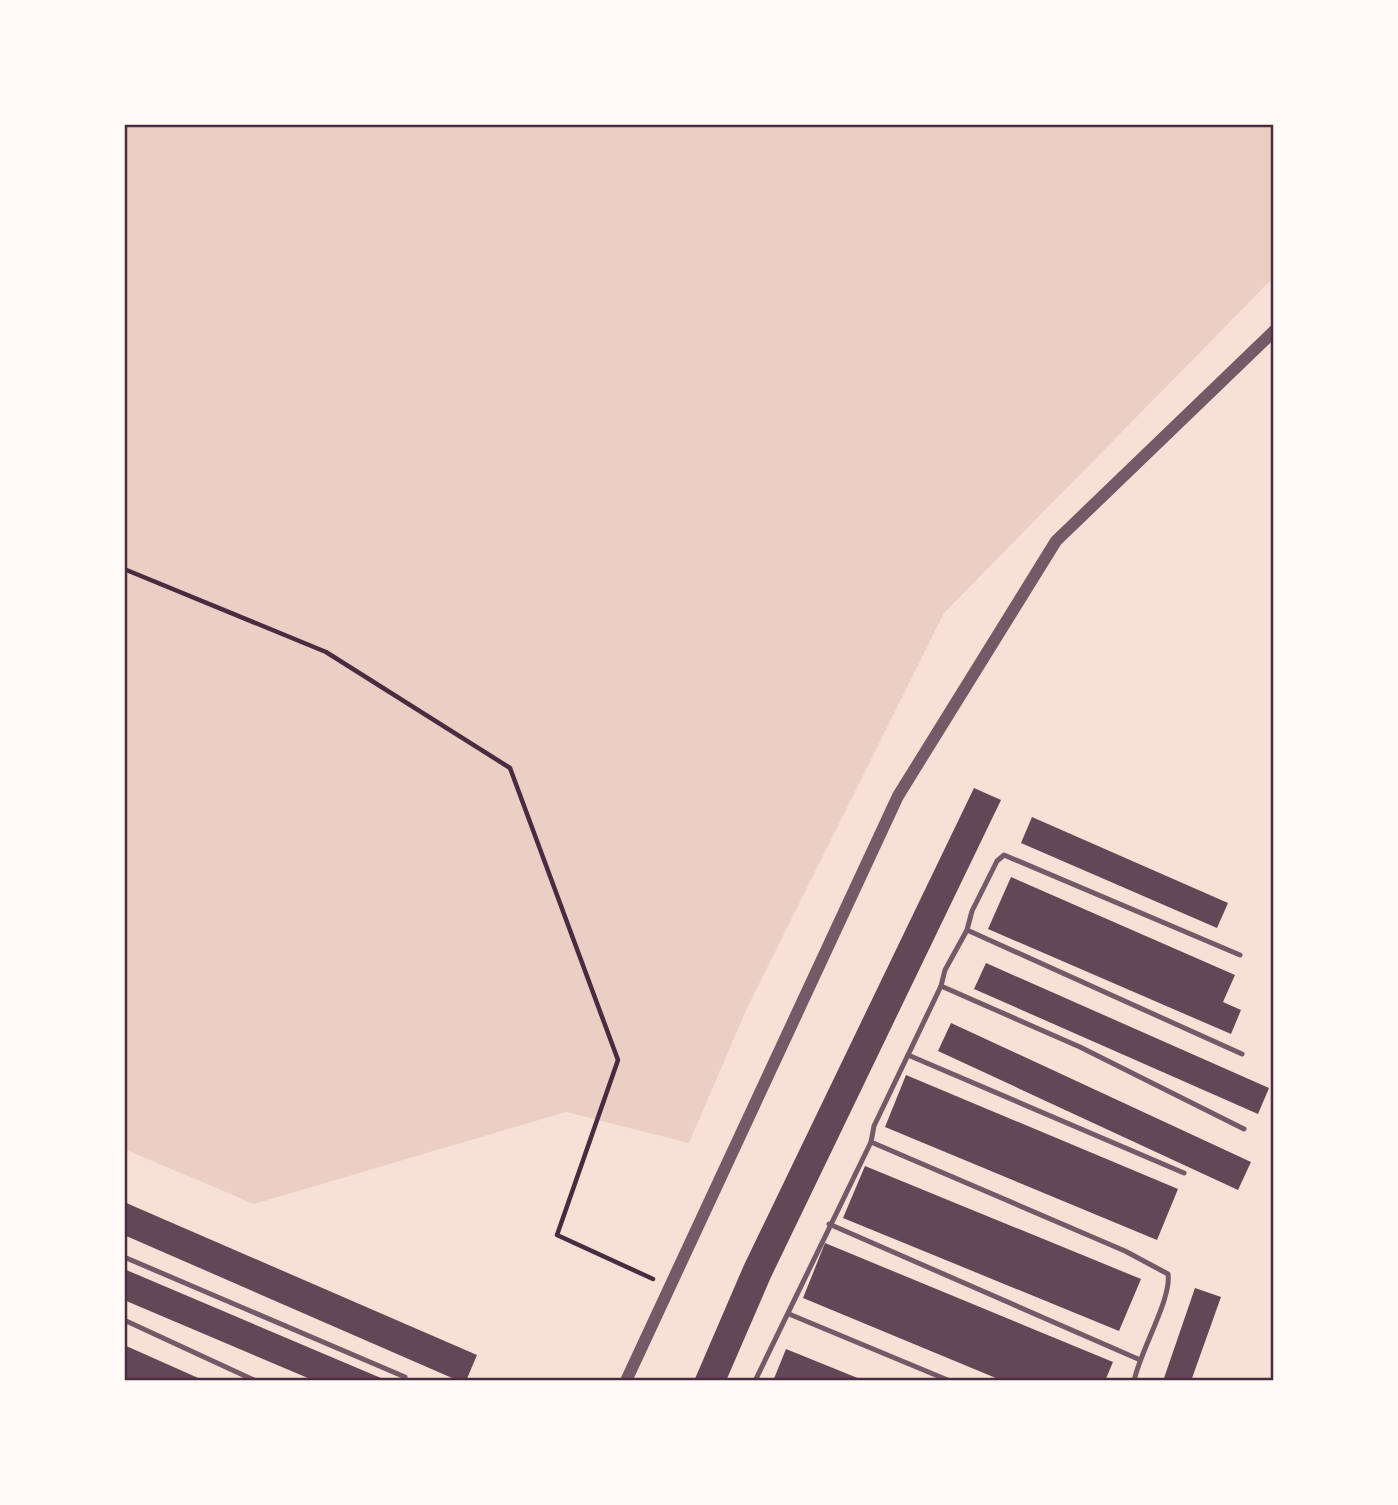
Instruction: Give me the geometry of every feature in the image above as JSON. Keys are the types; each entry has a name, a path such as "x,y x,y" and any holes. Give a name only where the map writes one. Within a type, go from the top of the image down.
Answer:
{"street":[{"path":"626,1381 898,796 1056,541 1274,331"}],"lane":[{"path":"755,1381 871,1142 874,1126 997,861 1004,855 1240,956"},
{"path":"967,930 1242,1054"},
{"path":"941,986 1080,1047 1244,1129"},
{"path":"908,1055 1184,1173"},
{"path":"871,1142 1125,1251 1168,1274 1165,1297 1138,1359 1134,1381"},
{"path":"829,1224 1138,1359"},
{"path":"124,1257 405,1377 403,1381"},
{"path":"789,1314 950,1381"},
{"path":"124,1320 256,1381"}],"path":[{"path":"124,569 326,652 510,768 618,1060 557,1235 670,1286"}],"shaded area":[{"path":"124,124 1274,124 1274,277 944,613 747,1008 689,1143 566,1112 254,1204 124,1149"}],"building":[{"path":"974,788 1001,800 771,1277 726,1381 694,1381 744,1265"},
{"path":"1032,817 1228,903 1217,928 1021,843"},
{"path":"1011,877 1235,975 1223,1002 1241,1010 1231,1034 988,929"},
{"path":"986,963 1269,1088 1258,1114 974,989"},
{"path":"951,1023 1251,1162 1238,1190 938,1051"},
{"path":"906,1075 1178,1189 1157,1240 885,1127"},
{"path":"865,1166 1141,1279 1119,1331 843,1218"},
{"path":"124,1202 477,1355 466,1381 459,1381 124,1235"},
{"path":"825,1243 1113,1362 1105,1381 1003,1381 803,1298"},
{"path":"124,1269 388,1381 315,1381 124,1300"},
{"path":"1195,1288 1221,1297 1191,1381 1163,1381"},
{"path":"124,1345 205,1381 124,1381"},
{"path":"786,1349 865,1381 773,1381"}]}
